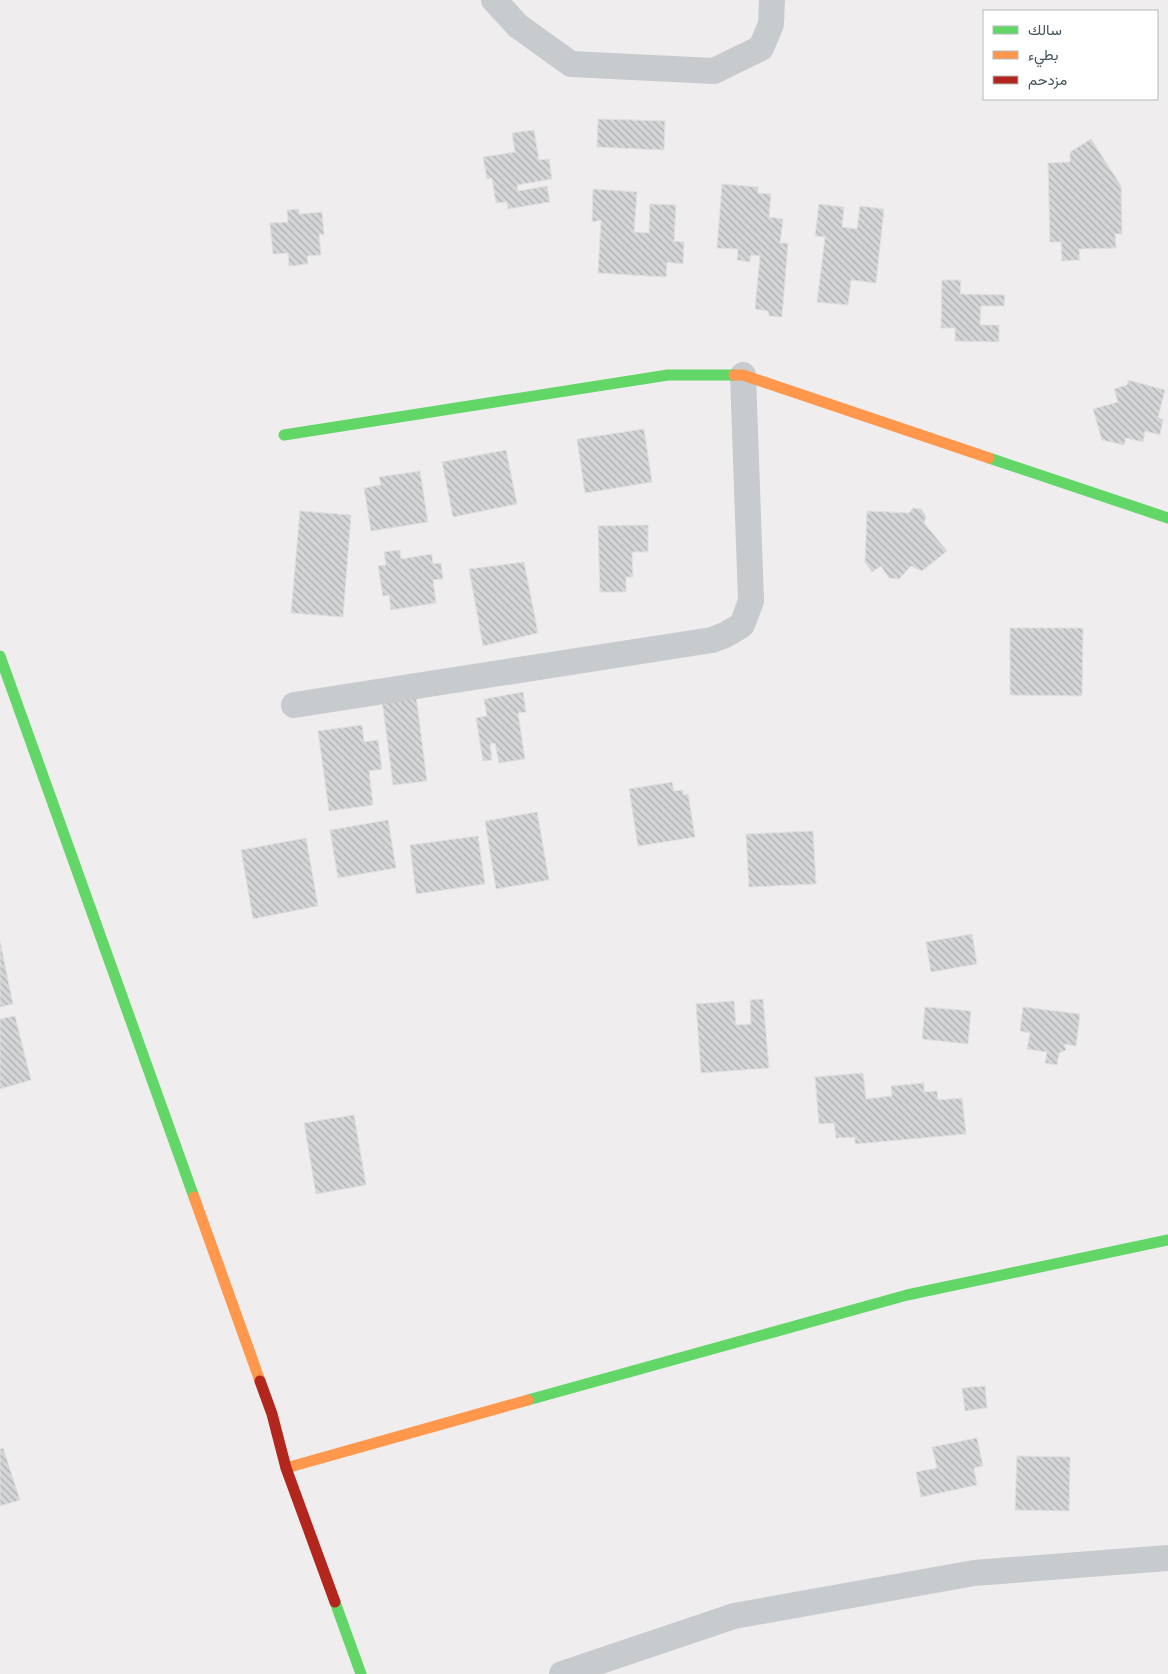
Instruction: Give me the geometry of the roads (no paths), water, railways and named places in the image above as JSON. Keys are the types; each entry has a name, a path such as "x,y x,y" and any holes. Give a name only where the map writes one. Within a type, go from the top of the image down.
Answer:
{"street":[{"path":"494,0 518,26 571,64 714,71 761,48 771,24 772,0"},
{"path":"284,435 668,375 743,375 1168,518"},
{"path":"294,705 712,640 742,625 751,601 743,375"},
{"path":"0,656 272,1414 286,1468 361,1674"},
{"path":"286,1468 907,1295 1168,1240"},
{"path":"562,1674 734,1616 974,1573 1168,1558"}]}
